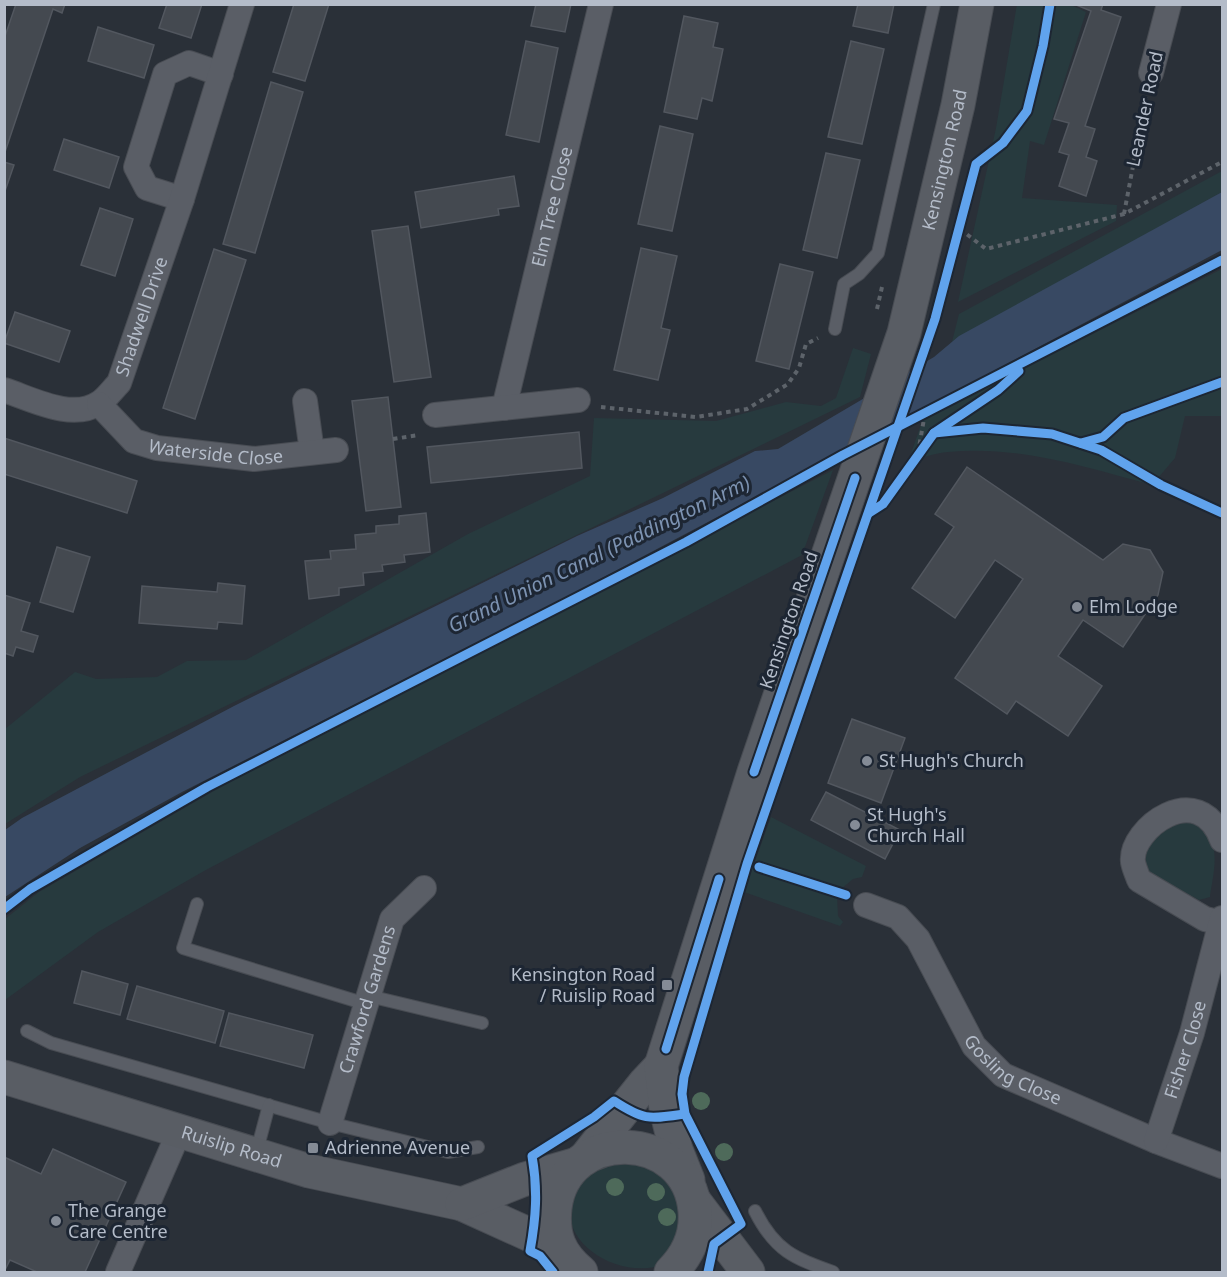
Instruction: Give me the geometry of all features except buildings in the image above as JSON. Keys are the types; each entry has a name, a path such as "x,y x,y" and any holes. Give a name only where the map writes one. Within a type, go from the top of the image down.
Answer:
{"street":[{"name":"Shadwell Drive","path":"99,404 119,383 182,199 242,4"},
{"name":"Elm Tree Close","path":"504,408 601,4"},
{"name":"Kensington Road","path":"691,1191 676,1150 666,1109 661,1066 754,772 904,333 958,105 977,4"},
{"name":"Leander Road","path":"1151,73 1169,4"},
{"path":"182,199 147,188 136,167 139,157 165,74 189,63 221,74"},
{"path":"4,390 65,410 80,410 99,404"},
{"path":"435,415 578,400"},
{"name":"Waterside Close","path":"99,404 134,441 157,448 254,459 324,451 305,401"},
{"name":"Fisher Close","path":"1156,1141 1192,1033 1222,921 1205,919 1139,880 1133,860 1137,843 1157,822 1179,809 1201,811 1217,826 1222,840"},
{"name":"Crawford Gardens","path":"330,1123 392,919 424,888"},
{"name":"Gosling Close","path":"866,905 898,917 918,939 974,1046 1003,1075 1156,1141 1222,1166"},
{"name":"Kensington Road","path":"570,1264 554,1220 556,1197 582,1160 661,1066"},
{"name":"Ruislip Road","path":"4,1077 255,1155 371,1186 462,1204 570,1264"},
{"path":"118,1272 179,1132"},
{"path":"462,1204 525,1179 621,1146 642,1149 666,1159 748,1272"},
{"path":"671,1272 684,1258 693,1241 696,1221 691,1191"}],"lane":[{"path":"835,329 844,284 859,274 878,253 934,4"},
{"path":"197,904 183,948 368,1000 482,1023"},
{"path":"27,1030 51,1043 330,1123 448,1152 478,1147"},
{"path":"255,1155 269,1106"},
{"path":"755,1212 767,1234 793,1258 833,1272"}],"path":[{"path":"963,218 959,233 986,249 1124,214 1222,162"},
{"path":"578,400 628,411 696,417 747,410 788,384 799,368 806,344 835,329"},
{"path":"915,418 935,408"},
{"path":"918,453 925,413"},
{"path":"913,462 934,433"}],"green space":[{"path":"1017,4 1071,5 1086,12 1044,145 1030,141 1022,198 1117,205 1116,221 958,302 996,128"},
{"path":"1222,171 1222,192 952,342 959,314"},
{"path":"1222,269 1222,416 1185,416 1175,458 1152,485 1051,459 1000,452 948,452 908,462 923,419"},
{"path":"853,348 871,354 860,397 80,777 5,824 5,729 75,672 96,679 157,677 187,661 246,660 468,534 590,476 594,418 716,421 786,402 821,406 836,398"},
{"path":"833,470 802,555 204,871 98,932 5,1000 5,919 39,892 224,785"},
{"path":"771,817 866,866 862,877 853,879 841,889 755,861"},
{"path":"1188,821 1207,834 1214,852 1215,863 1210,897 1199,900 1147,872 1145,862 1150,845 1162,832"},
{"path":"753,867 837,896 838,916 843,922 840,926 744,892"},
{"path":"614,1160 667,1172 687,1222 668,1253 655,1267 635,1268 616,1264 599,1256 584,1244 574,1230 570,1214 572,1197 586,1177"}],"water":[{"name":"Grand Union Canal (Paddington Arm)","path":"1222,192 1222,250 570,595 182,792 80,848 5,897 5,830 22,818 234,706 577,536 663,498 755,451 778,449 934,357 959,336"}],"cycle path":[{"path":"708,1272 714,1244 741,1224 685,1114 682,1094 684,1077 747,864 935,319 976,164 1003,143 1027,111 1043,46 1050,4"},
{"path":"4,909 30,889 207,787 686,542 843,455 1222,260"},
{"path":"869,513 883,504 934,433 998,390 1019,371"},
{"path":"1081,443 1103,437 1124,418 1222,382"},
{"path":"934,433 983,428 1052,434 1101,450 1161,485 1222,513"},
{"path":"754,772 855,478"},
{"path":"759,867 846,895"},
{"path":"666,1049 719,879"},
{"path":"553,1272 540,1256 530,1251 535,1204 532,1156 594,1117 614,1101 633,1112 648,1117 685,1114"}],"place":[{"name":"Elm Lodge","path":"1077,607"},
{"name":"St Hugh's Church","path":"867,761"},
{"name":"St Hugh's Church Hall","path":"855,825"},
{"name":"Kensington Road / Ruislip Road","path":"667,985"},
{"name":"Adrienne Avenue","path":"313,1148"},
{"name":"The Grange Care Centre","path":"56,1221"}]}
